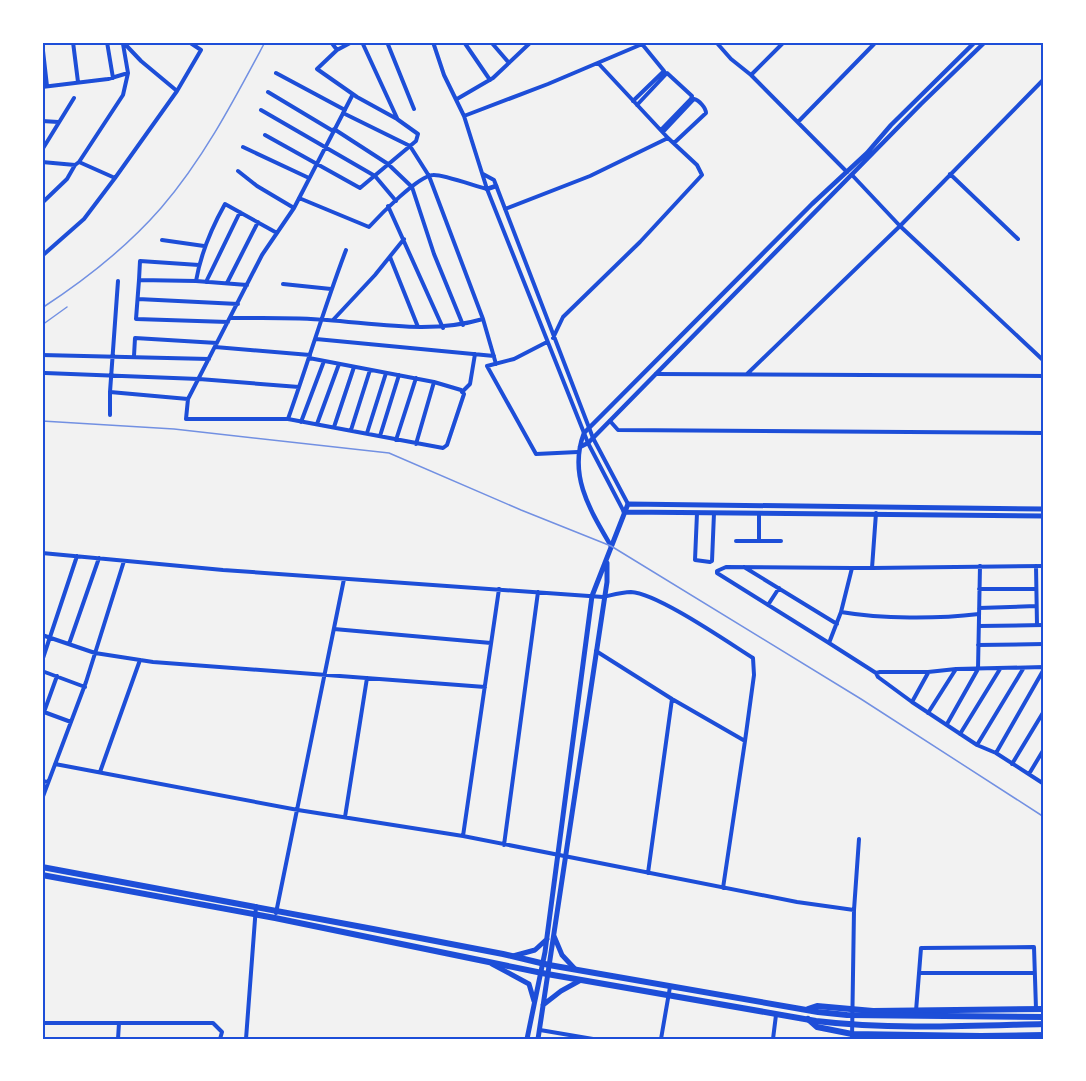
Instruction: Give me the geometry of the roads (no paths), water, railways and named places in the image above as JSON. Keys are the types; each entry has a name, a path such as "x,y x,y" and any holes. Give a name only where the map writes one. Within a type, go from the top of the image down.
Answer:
{"main road":[{"path":"538,1039 556,856 592,596 628,504 1044,509"},
{"path":"624,512 1044,516"},
{"path":"546,964 553,935 607,582 607,558"},
{"path":"42,867 256,906 546,964 818,1012 847,1015 1044,1017"},
{"path":"42,875 275,918 581,980 816,1021 847,1025 890,1026 1044,1024"},
{"path":"339,931 341,923"},
{"path":"553,935 562,955 575,969"},
{"path":"513,956 535,950 547,939"},
{"path":"432,950 433,941"},
{"path":"487,961 529,984 535,1003"},
{"path":"527,1039 545,973"},
{"path":"543,1005 561,991 581,980"},
{"path":"808,1010 817,1006 851,1010 916,1011 1044,1009"},
{"path":"807,1019 817,1027 852,1036 1044,1035"}],"street":[{"path":"42,42 45,86 113,78 128,73"},
{"path":"73,42 78,82"},
{"path":"107,42 113,78"},
{"path":"123,42 141,61 177,91"},
{"path":"42,202 67,179 123,95 128,73 123,42"},
{"path":"43,253 84,219 177,91 201,50 189,42"},
{"path":"331,42 337,50"},
{"path":"265,135 360,188 416,141 418,134 317,69 337,50 352,42"},
{"path":"362,42 397,119"},
{"path":"387,42 414,110"},
{"path":"433,42 444,75 464,116 487,189 584,434 624,512"},
{"path":"464,42 490,80"},
{"path":"491,42 509,63"},
{"path":"716,42 900,226 1044,361"},
{"path":"751,75 784,42"},
{"path":"798,122 876,42"},
{"path":"547,342 514,358 488,366 536,454 579,449 588,443 975,42"},
{"path":"611,546 589,507 578,469 579,449 584,434 985,42"},
{"path":"457,99 490,80 529,43"},
{"path":"464,116 644,43 664,71 633,101"},
{"path":"553,338 563,317 640,242 702,175 697,165 668,138 598,63"},
{"path":"637,105 667,72 692,96 662,131"},
{"path":"276,73 410,146 429,176 483,319 496,364"},
{"path":"747,374 900,226 1044,79"},
{"path":"268,92 388,164 412,187 434,255 463,325"},
{"path":"353,94 294,208 247,285 188,399 186,419 288,419 443,448 447,445 464,394 462,392"},
{"path":"42,150 74,98"},
{"path":"662,131 696,99 706,113 674,143"},
{"path":"261,110 375,176 396,201"},
{"path":"42,121 58,122"},
{"path":"505,209 590,176 668,138"},
{"path":"243,147 309,178"},
{"path":"42,162 75,165"},
{"path":"79,162 115,178"},
{"path":"238,171 257,186 294,208"},
{"path":"299,198 369,227 388,206 420,178 434,174 487,189 496,186"},
{"path":"483,174 494,180 593,438 628,504"},
{"path":"950,174 1018,239"},
{"path":"196,281 204,246 225,204 277,233"},
{"path":"388,206 443,328"},
{"path":"206,282 240,212"},
{"path":"227,284 258,222"},
{"path":"333,320 404,238"},
{"path":"162,240 204,246"},
{"path":"288,419 346,250"},
{"path":"390,256 418,327"},
{"path":"199,265 140,261 136,319 333,320 443,328 483,319"},
{"path":"139,280 247,285"},
{"path":"110,415 118,281"},
{"path":"283,284 331,289"},
{"path":"138,299 238,304"},
{"path":"134,356 135,338 216,345 310,357 434,382 462,392"},
{"path":"316,339 494,356"},
{"path":"462,392 470,384 474,354"},
{"path":"42,355 209,359"},
{"path":"301,422 324,361"},
{"path":"317,424 339,364"},
{"path":"334,427 354,367"},
{"path":"648,369 655,374 1044,376"},
{"path":"351,430 370,370"},
{"path":"45,373 111,374 299,387"},
{"path":"367,433 386,373"},
{"path":"380,436 399,375"},
{"path":"396,440 416,378"},
{"path":"416,444 434,382"},
{"path":"110,392 188,399"},
{"path":"605,414 618,430 1044,433"},
{"path":"872,568 875,507"},
{"path":"697,512 695,560 710,562 712,561 714,512"},
{"path":"759,513 759,540"},
{"path":"736,541 781,541"},
{"path":"42,553 344,579 603,597 632,592 651,598 701,625 753,658 754,675 723,888"},
{"path":"42,661 77,556"},
{"path":"69,644 99,558"},
{"path":"42,799 85,687 124,561"},
{"path":"744,566 837,624"},
{"path":"1044,566 872,568 744,566 722,567 717,573 876,673 878,677 912,702 977,745 996,753 1044,783"},
{"path":"947,724 978,669 980,566"},
{"path":"1036,566 1036,625"},
{"path":"829,644 841,612 852,568"},
{"path":"275,918 344,579"},
{"path":"768,605 779,588"},
{"path":"463,836 499,589"},
{"path":"979,589 1035,589"},
{"path":"504,845 538,591"},
{"path":"979,608 1036,606"},
{"path":"841,612 861,616 945,617 979,614"},
{"path":"978,626 1044,625"},
{"path":"334,629 491,643"},
{"path":"42,635 95,653 140,660 484,687"},
{"path":"978,645 1044,644"},
{"path":"596,650 672,699 745,741"},
{"path":"100,772 140,660"},
{"path":"977,745 1023,668"},
{"path":"876,673 1044,668 996,753"},
{"path":"928,713 956,669"},
{"path":"960,734 1000,669"},
{"path":"42,671 85,687"},
{"path":"912,702 928,672"},
{"path":"57,676 43,712 71,722"},
{"path":"345,817 367,678"},
{"path":"648,874 672,699"},
{"path":"1012,764 1044,711"},
{"path":"1029,774 1044,749"},
{"path":"55,764 298,810 463,836 648,874 797,902 854,910"},
{"path":"42,781 48,782"},
{"path":"852,1036 854,910 859,839"},
{"path":"246,1039 256,906"},
{"path":"916,1011 921,948 1034,947 1036,1010"},
{"path":"920,973 1035,973"},
{"path":"661,1039 670,986"},
{"path":"773,1039 776,1015"},
{"path":"42,1023 213,1023 222,1032 220,1039"},
{"path":"118,1023 118,1039"},
{"path":"540,1030 593,1039"}],"railway":[{"path":"42,308 105,262 134,236 177,189 205,149 265,42"},
{"path":"42,325 67,307"},
{"path":"42,421 174,429 389,453 611,546 861,699 1044,817"}]}
